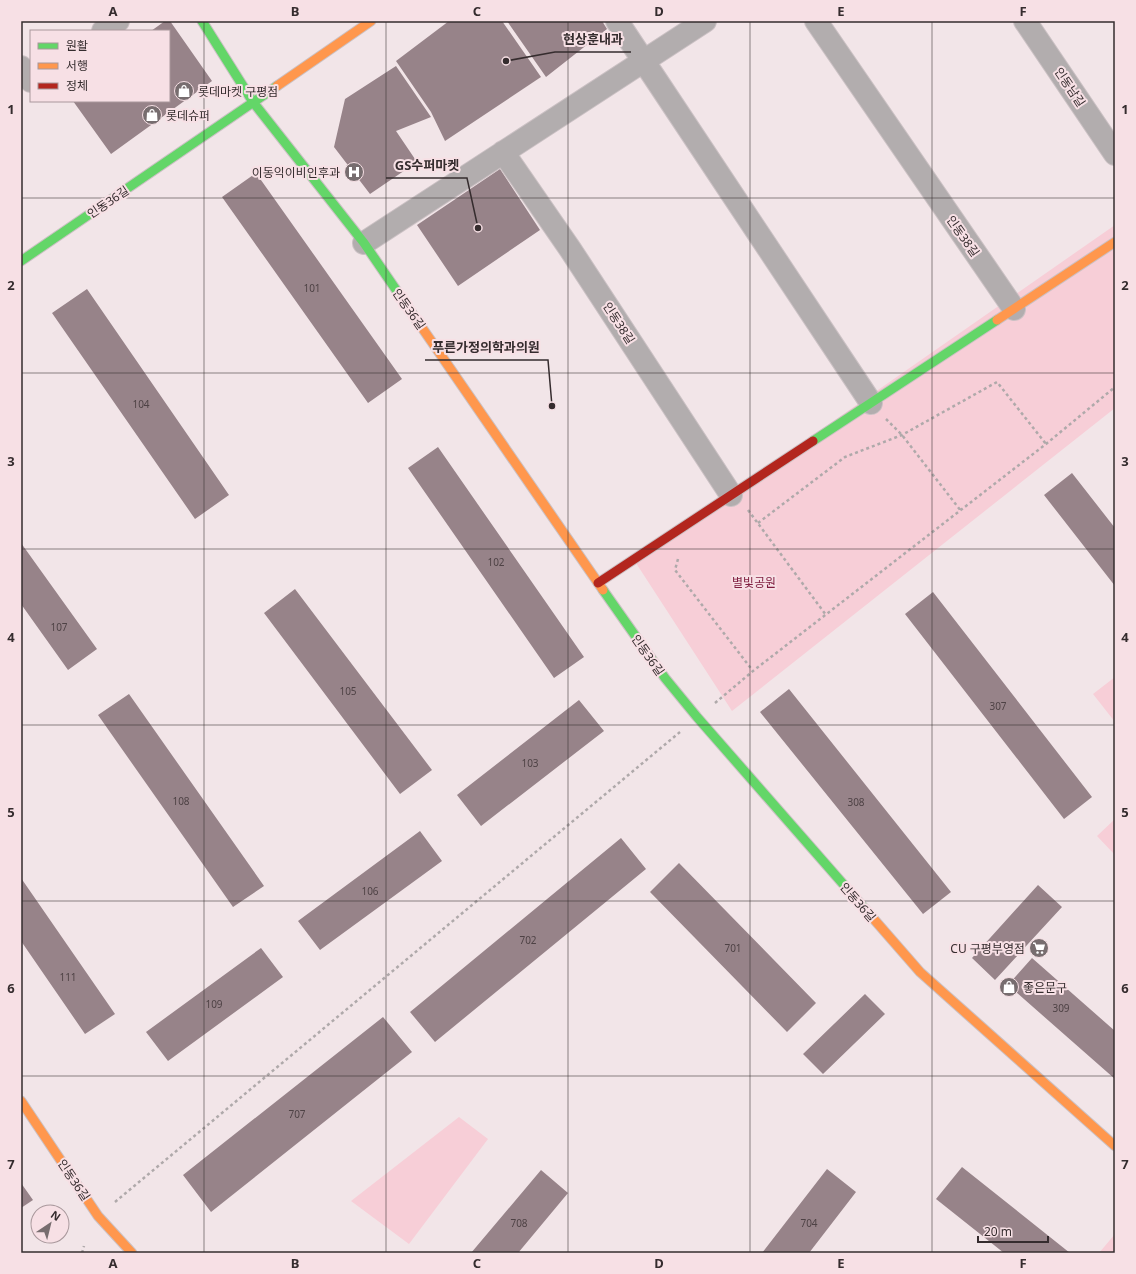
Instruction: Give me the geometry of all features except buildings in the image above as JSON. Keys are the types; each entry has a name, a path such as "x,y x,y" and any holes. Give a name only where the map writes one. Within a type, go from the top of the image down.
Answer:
{"street":[{"path":"104,30 118,21"},
{"name":"인동36길","path":"202,21 253,102 364,243 665,678 920,972 1115,1146"},
{"name":"인동36길","path":"21,262 372,21"},
{"path":"617,21 871,403"},
{"path":"364,243 705,21"},
{"name":"인동38길","path":"816,21 1014,309"},
{"name":"인동남길","path":"1025,21 1115,154"},
{"path":"21,67 30,80"},
{"path":"21,88 30,82"},
{"name":"인동38길","path":"503,152 739,501"},
{"path":"598,583 739,501 871,403 1115,242"},
{"name":"인동36길","path":"21,1101 98,1216 132,1253"}],"path":[{"path":"758,523 845,457 902,435 997,382 1046,444"},
{"path":"98,1216 698,717 729,693 753,671 961,511 1115,387"},
{"path":"871,403 902,435 961,511"},
{"path":"739,501 758,523 826,615"},
{"path":"679,554 675,570 753,671"},
{"path":"82,1253 84,1246"}],"green space":[{"name":"별빛공원","path":"1115,225 1115,408 732,711 634,560"},
{"path":"1115,677 1115,722 1093,694"},
{"path":"1115,819 1115,855 1097,836"},
{"path":"459,1117 488,1139 409,1244 351,1201"},
{"path":"1115,1234 1115,1253 1099,1253"}],"traffic: fast":[{"path":"202,21 253,102 364,243 416,319"},
{"path":"21,261 277,86"},
{"path":"813,441 997,320"},
{"path":"603,590 665,678 697,717 865,909"}],"traffic: slow":[{"path":"277,86 371,21"},
{"path":"997,320 1115,242"},
{"path":"416,319 603,590"},
{"path":"865,909 920,972 1115,1146"},
{"path":"21,1101 98,1216 132,1253"}],"traffic: jam":[{"path":"598,583 813,441"}],"place":[{"name":"현상훈내과","path":"506,61"},
{"name":"롯데마켓 구평점","path":"184,91"},
{"name":"롯데슈퍼","path":"152,115"},
{"name":"이동익이비인후과","path":"354,172"},
{"name":"GS수퍼마켓","path":"478,228"},
{"name":"푸른가정의학과의원","path":"552,406"},
{"name":"CU 구평부영점","path":"1039,948"},
{"name":"좋은문구","path":"1009,987"}]}
